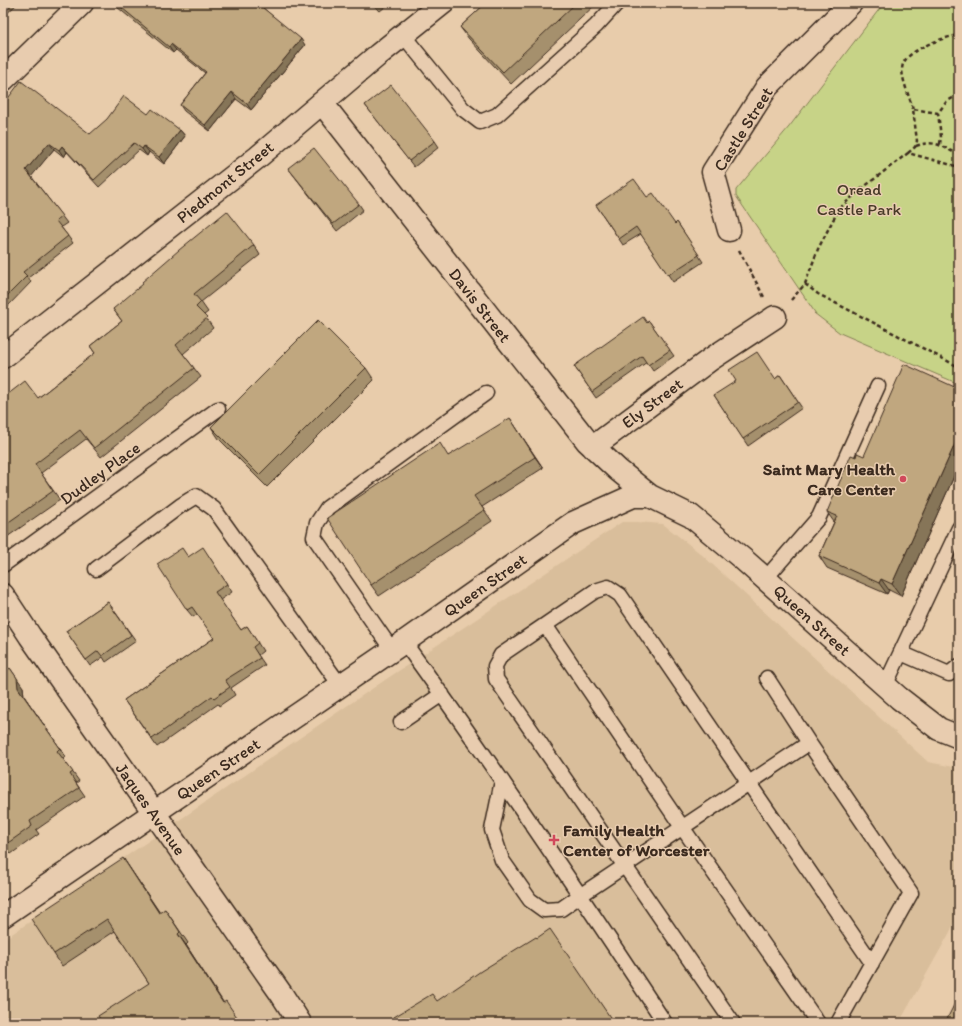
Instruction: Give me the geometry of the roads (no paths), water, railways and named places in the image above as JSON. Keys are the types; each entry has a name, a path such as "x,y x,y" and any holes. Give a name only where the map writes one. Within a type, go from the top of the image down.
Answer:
{"street":[{"path":"3,80 82,3"},
{"name":"Piedmont Street","path":"3,357 246,166 443,3"},
{"name":"Castle Street","path":"729,230 713,172 767,87 851,3"},
{"name":"Davis Street","path":"322,103 552,398 593,447 650,496"},
{"name":"Ely Street","path":"593,447 711,358 775,317"},
{"name":"Queen Street","path":"3,916 398,646 573,523 633,496 650,496 691,516 766,578 885,686 939,729 959,737"},
{"name":"Jaques Avenue","path":"3,595 300,1023"}],"lane":[{"path":"403,35 463,109 480,122 497,116 596,26 617,3"},
{"path":"766,578 819,518 878,386"},
{"path":"486,393 327,508 317,523 314,537 398,646 442,694 581,895 665,1023"},
{"name":"Dudley Place","path":"3,565 218,409"},
{"path":"96,569 180,506 196,496 214,509 340,685"},
{"path":"885,686 959,528"},
{"path":"733,1023 496,679 495,666 502,655 595,591 608,587 620,595 872,962"},
{"path":"545,625 682,827 818,1023"},
{"path":"901,653 949,674 959,666"},
{"path":"767,678 809,743 911,893 838,1023"},
{"path":"401,722 442,694"},
{"path":"502,781 492,830 502,860 530,900 544,910 561,909 809,743"}],"place":[{"name":"Saint Mary Health Care Center","path":"903,479"},
{"name":"Family Health Center of Worcester","path":"554,840"}],"park label":[{"name":"Oread Castle Park","path":"859,199"}]}
